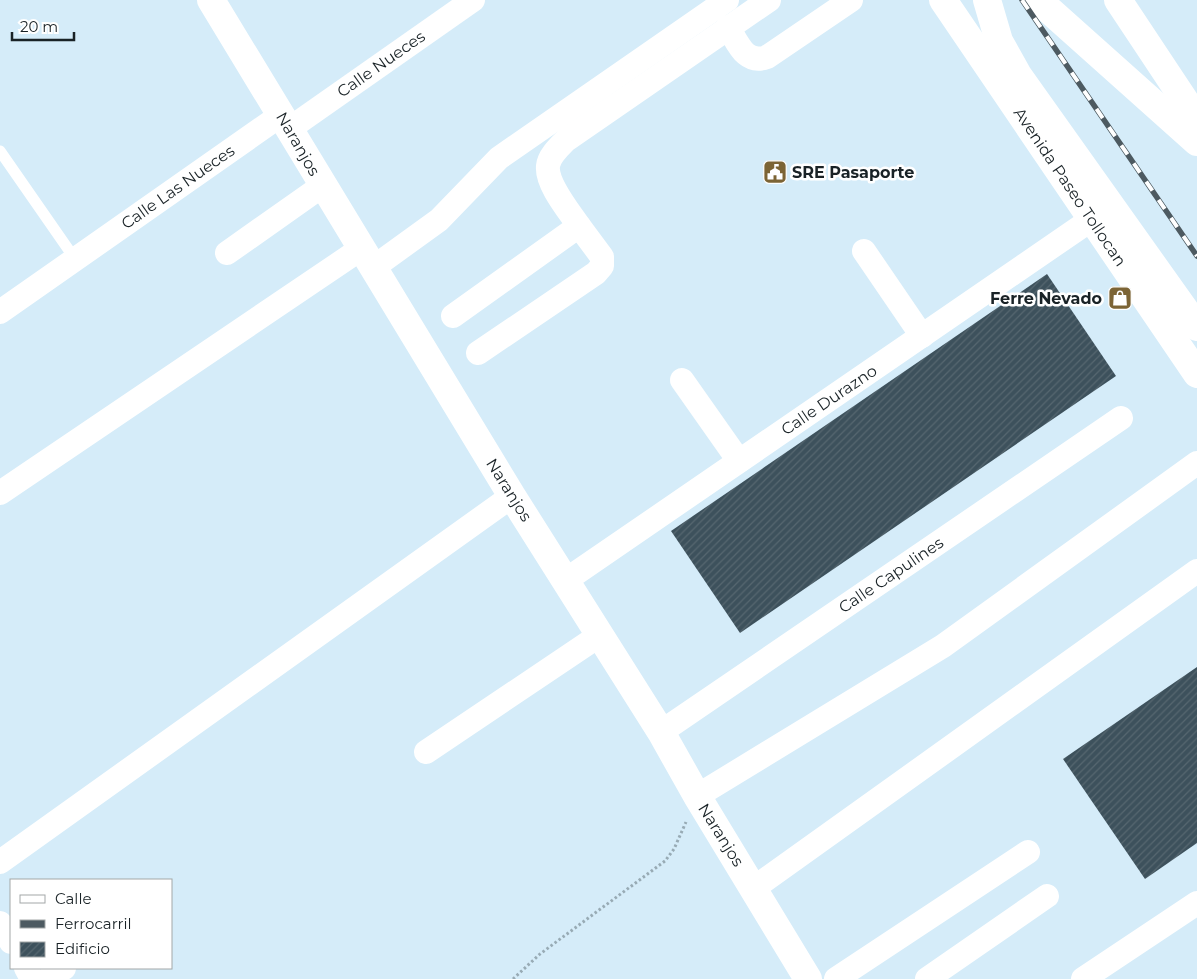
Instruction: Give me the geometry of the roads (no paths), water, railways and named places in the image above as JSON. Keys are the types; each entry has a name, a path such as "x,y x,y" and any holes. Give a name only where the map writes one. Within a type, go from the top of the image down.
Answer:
{"main road":[{"name":"Naranjos","path":"211,0 322,186 368,258 512,496 661,732 697,796 808,979"},
{"name":"Avenida Paseo Tollocan","path":"943,0 1197,374"},
{"name":"Avenida Paseo Tollocan","path":"988,0 999,41 1018,75 1197,327"},
{"path":"1038,0 1197,142"},
{"path":"1118,0 1197,119"}],"street":[{"name":"Calle Nueces","path":"285,122 473,0"},
{"path":"0,493 368,258 439,220 499,158 726,0"},
{"path":"478,353 596,273 602,266 602,257 551,183 548,166 554,152 566,140 769,0"},
{"path":"728,27 745,53 752,59 760,60 850,0"},
{"name":"Calle Las Nueces","path":"0,312 75,259 285,122"},
{"path":"227,253 322,186"},
{"name":"Calle Durazno","path":"566,580 1092,220"},
{"path":"453,316 579,226"},
{"path":"864,251 922,336"},
{"path":"682,380 739,461"},
{"name":"Calle Capulines","path":"661,732 1121,418"},
{"path":"697,796 943,646 1197,463"},
{"path":"0,862 512,496"},
{"path":"754,888 1197,571"},
{"path":"426,752 600,635"},
{"path":"836,979 1028,852"},
{"path":"927,979 1047,896"},
{"path":"1083,979 1197,903"},
{"path":"0,923 10,940"},
{"path":"48,979 63,969"}],"lane":[{"path":"0,151 75,259"}],"railway":[{"path":"1022,0 1197,256"}],"place":[{"name":"SRE Pasaporte","path":"775,172"},
{"name":"Ferre Nevado","path":"1120,298"}]}
